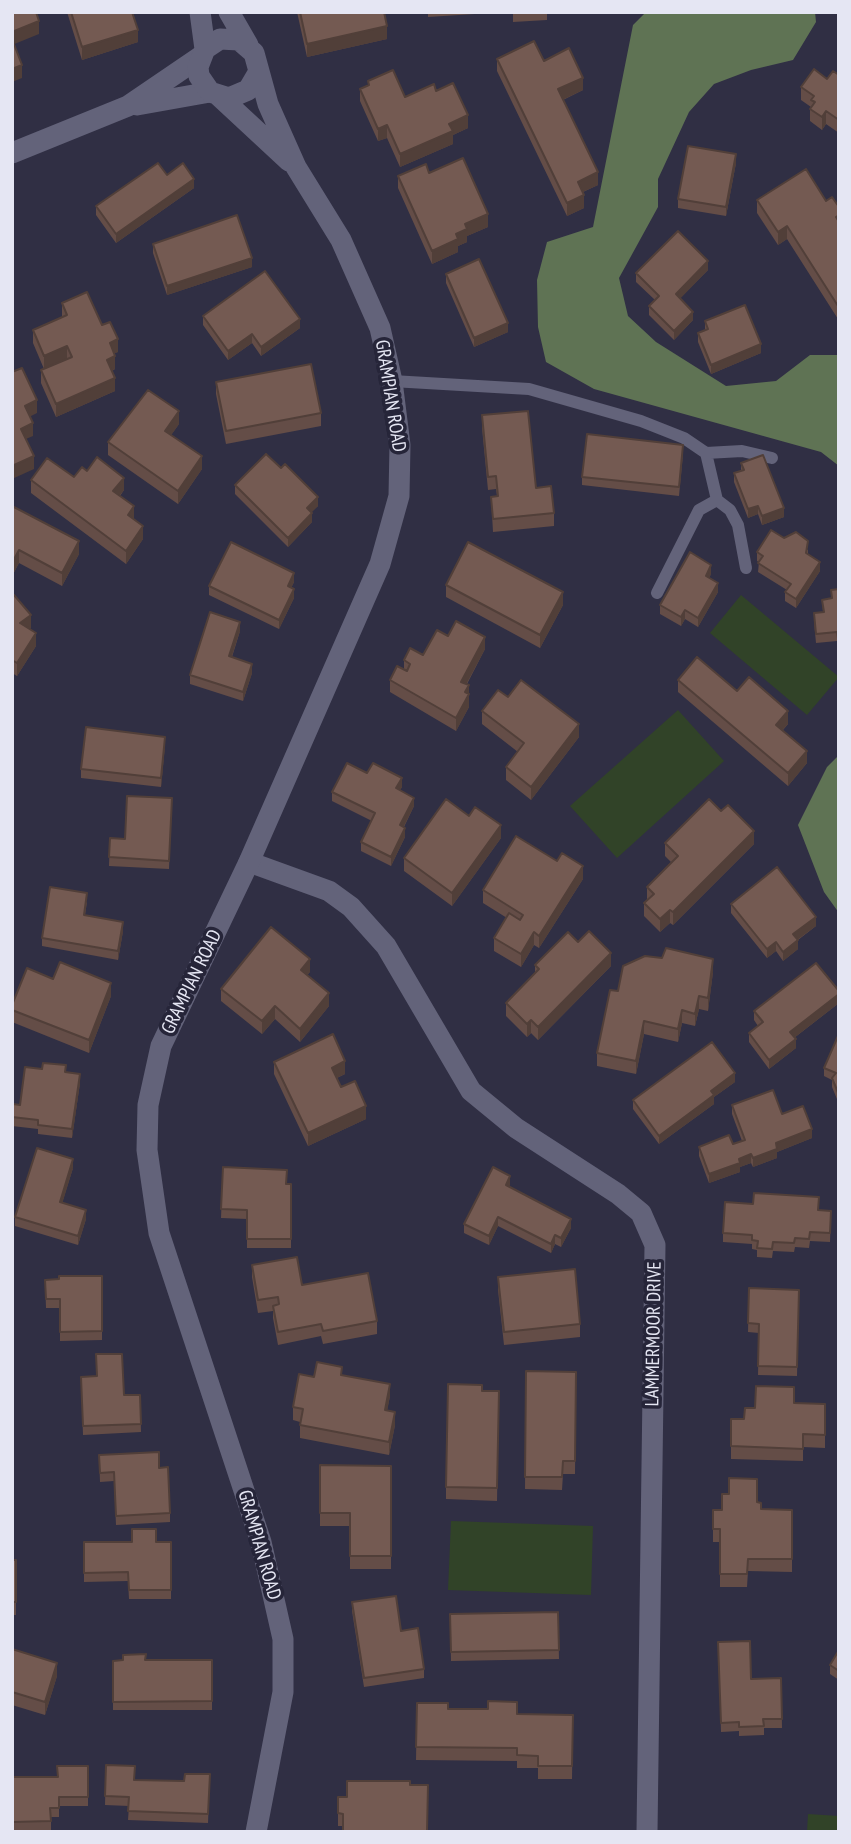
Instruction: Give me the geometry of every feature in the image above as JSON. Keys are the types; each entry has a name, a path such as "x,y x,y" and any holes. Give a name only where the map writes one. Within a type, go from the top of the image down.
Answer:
{"street":[{"path":"200,12 200,76 215,94"},
{"path":"128,106 215,94 229,98 248,90 258,73 254,53 229,12"},
{"path":"12,153 128,106 220,39 230,38 248,45"},
{"name":"GRAMPIAN ROAD","path":"256,1832 283,1692 283,1639 261,1542 159,1233 147,1150 148,1105 161,1046 249,862 380,565 399,496 400,445 392,381 380,328 341,240 296,167 258,73"},
{"name":"GRAMPIAN ROAD","path":"215,94 296,167"},
{"name":"LAMMERMOOR DRIVE","path":"249,862 329,891 351,907 386,946 471,1091 516,1128 618,1194 641,1213 655,1245 646,1832"}],"lane":[{"path":"392,381 528,389 641,421 684,438 706,453 742,451 772,458"},
{"path":"706,453 717,500 730,510 738,525 746,568"},
{"path":"657,593 699,510 717,500"}],"green space":[{"path":"646,12 815,12 816,22 793,60 751,70 714,84 689,112 658,179 658,207 619,278 628,316 656,342 726,386 776,381 810,355 839,355 839,466 821,452 594,389 546,362 538,327 537,280 547,242 593,227 633,25"},
{"path":"741,595 839,677 807,715 710,633"},
{"path":"678,710 724,761 617,858 570,806"},
{"path":"839,755 839,913 824,892 798,825 827,767"},
{"path":"451,1521 593,1526 591,1595 448,1590"},
{"path":"808,1814 839,1816 839,1832 807,1832"}],"building":[{"path":"12,12 36,12 39,21 12,32"},
{"path":"71,12 132,12 138,30 82,47"},
{"path":"300,12 384,12 387,26 307,44"},
{"path":"12,39 22,65 12,69"},
{"path":"534,41 544,61 569,48 583,78 558,89 598,172 578,182 584,195 567,203 497,59"},
{"path":"814,69 827,79 833,71 839,75 839,120 826,111 822,117 810,109 815,102 811,100 814,96 801,87"},
{"path":"393,70 405,97 434,84 436,91 453,83 468,115 449,124 453,131 400,154 387,125 378,129 360,89 369,85 368,81"},
{"path":"688,146 736,154 726,207 678,199"},
{"path":"463,158 488,214 465,224 467,229 456,234 458,239 432,251 398,176 426,164 429,173"},
{"path":"158,163 167,175 183,163 194,179 116,234 96,206"},
{"path":"806,169 826,201 832,197 839,207 839,215 836,217 839,222 838,306 787,226 778,232 757,200"},
{"path":"237,215 252,258 167,286 153,244"},
{"path":"678,231 708,261 676,294 693,312 674,331 649,306 659,296 636,273"},
{"path":"479,259 508,323 474,338 446,274"},
{"path":"265,271 300,319 261,347 252,334 228,351 203,316"},
{"path":"87,292 102,325 110,322 118,339 110,343 115,356 107,360 115,378 56,404 41,370 72,357 67,346 44,356 33,330 67,315 62,303"},
{"path":"745,305 761,344 711,365 698,333 708,329 705,321"},
{"path":"311,364 321,413 226,431 216,382"},
{"path":"22,368 37,400 25,406 33,423 21,429 34,456 12,466 12,372"},
{"path":"148,390 179,411 165,431 202,456 178,491 108,442"},
{"path":"528,411 536,488 551,486 554,513 493,519 491,497 498,496 496,476 488,477 482,415"},
{"path":"587,434 683,445 679,487 582,477"},
{"path":"266,454 281,468 285,464 318,497 307,508 312,513 288,538 235,485"},
{"path":"763,455 784,508 762,516 758,506 748,509 734,473 744,470 741,463"},
{"path":"97,457 124,478 113,491 134,506 128,515 143,526 126,551 31,480 47,458 74,477 82,467 87,471"},
{"path":"12,506 79,541 62,573 19,550 12,563"},
{"path":"771,530 784,538 796,532 808,541 806,553 820,562 796,599 785,592 791,584 758,563 763,556 757,552"},
{"path":"231,542 294,573 288,586 294,589 279,620 209,586"},
{"path":"468,542 563,592 540,635 446,585"},
{"path":"690,552 711,565 706,576 718,583 698,618 685,610 681,617 660,605"},
{"path":"839,589 839,645 837,632 816,634 814,613 824,612 822,600 832,598 831,590"},
{"path":"14,595 31,615 20,623 36,633 17,663 12,660"},
{"path":"210,612 240,622 229,656 252,664 243,692 190,675"},
{"path":"456,621 485,637 461,682 469,685 465,692 469,694 456,718 390,680 397,666 407,671 410,664 404,660 410,648 423,655 437,630 448,636"},
{"path":"697,657 737,691 749,677 788,711 776,725 807,751 788,773 678,680"},
{"path":"521,680 579,724 531,787 506,767 524,743 482,711 498,690 508,697"},
{"path":"86,727 165,737 161,778 81,769"},
{"path":"347,763 367,773 373,763 402,778 396,788 414,798 400,825 405,828 391,857 361,842 375,813 332,792"},
{"path":"127,796 172,798 169,861 109,857 110,838 125,839"},
{"path":"446,799 469,816 475,807 501,825 452,893 404,858"},
{"path":"709,799 721,811 728,805 754,831 673,912 670,910 660,919 644,903 654,894 647,887 678,856 665,843"},
{"path":"516,836 557,861 562,853 583,866 539,936 534,932 521,954 494,938 509,913 520,920 523,915 483,890"},
{"path":"777,867 816,917 793,934 798,940 783,952 776,942 767,949 731,904"},
{"path":"50,887 87,893 84,915 123,922 118,951 42,938"},
{"path":"271,927 310,959 301,970 329,993 300,1029 275,1006 262,1021 221,989"},
{"path":"589,931 611,953 538,1027 531,1020 527,1024 506,1003 539,969 535,965 568,932 578,942"},
{"path":"666,948 713,959 708,998 699,996 695,1014 682,1010 678,1029 644,1021 636,1061 597,1053 610,990 618,991 623,966 645,956 662,958"},
{"path":"60,962 111,983 89,1040 12,1010 27,968 53,979"},
{"path":"816,963 839,994 790,1032 796,1039 769,1060 749,1033 763,1022 754,1011"},
{"path":"333,1034 345,1061 332,1068 341,1087 355,1081 366,1106 308,1133 274,1062"},
{"path":"838,1036 839,1095 832,1078 836,1073 824,1068"},
{"path":"712,1042 735,1073 711,1091 714,1095 659,1136 633,1100"},
{"path":"43,1063 66,1065 65,1072 80,1074 72,1129 38,1125 38,1120 12,1117 13,1104 20,1105 25,1067 42,1069"},
{"path":"773,1090 782,1114 803,1106 812,1129 776,1143 777,1149 753,1158 751,1154 739,1159 740,1163 709,1174 699,1147 729,1135 733,1144 745,1140 732,1105"},
{"path":"37,1148 73,1159 60,1202 86,1210 78,1236 15,1217"},
{"path":"223,1167 287,1170 286,1184 291,1184 291,1239 247,1239 247,1210 221,1209"},
{"path":"493,1167 510,1176 506,1185 571,1219 561,1238 555,1235 551,1244 498,1217 489,1236 464,1224"},
{"path":"754,1193 819,1197 818,1210 831,1211 830,1233 810,1232 809,1239 795,1238 794,1243 773,1242 772,1249 757,1248 758,1241 752,1240 752,1235 723,1233 725,1202 753,1204"},
{"path":"297,1257 302,1285 368,1273 377,1321 323,1331 321,1324 278,1332 273,1306 279,1304 278,1297 258,1300 252,1265"},
{"path":"575,1269 580,1324 504,1332 498,1277"},
{"path":"59,1276 102,1276 102,1331 60,1332 60,1299 46,1299 45,1280 59,1279"},
{"path":"749,1288 799,1290 797,1367 758,1366 759,1324 748,1323"},
{"path":"96,1354 122,1354 124,1395 140,1395 141,1424 83,1426 81,1377 97,1376"},
{"path":"317,1362 342,1367 341,1375 390,1384 385,1410 395,1412 389,1442 300,1425 303,1409 293,1407 299,1374 314,1377"},
{"path":"526,1371 576,1372 575,1461 563,1461 562,1477 525,1477"},
{"path":"448,1384 482,1385 482,1391 499,1391 497,1488 446,1487"},
{"path":"756,1386 794,1387 794,1403 825,1404 825,1435 803,1434 803,1449 731,1446 731,1419 744,1419 745,1408 755,1408"},
{"path":"159,1452 159,1468 168,1467 170,1513 116,1516 114,1472 100,1473 99,1455"},
{"path":"320,1465 391,1466 391,1556 350,1556 350,1513 320,1513"},
{"path":"729,1478 757,1479 757,1502 761,1503 761,1509 792,1510 792,1559 748,1559 747,1574 720,1574 720,1529 713,1529 713,1510 722,1510 722,1494 729,1494"},
{"path":"132,1529 156,1529 156,1542 171,1542 171,1590 129,1590 128,1572 84,1573 84,1542 132,1542"},
{"path":"12,1554 13,1560 16,1560 16,1602 12,1602"},
{"path":"396,1596 401,1631 418,1628 424,1669 364,1678 352,1602"},
{"path":"558,1612 559,1650 451,1652 450,1614"},
{"path":"750,1641 751,1679 781,1678 782,1719 763,1719 764,1726 739,1727 739,1722 721,1723 718,1642"},
{"path":"12,1649 57,1663 45,1702 12,1692"},
{"path":"839,1650 839,1671 830,1665"},
{"path":"146,1654 145,1660 212,1660 212,1701 113,1702 113,1661 123,1660 123,1655"},
{"path":"488,1701 517,1702 517,1714 573,1715 572,1766 538,1766 538,1756 517,1755 517,1748 416,1747 417,1703 448,1703 448,1709 488,1709"},
{"path":"106,1765 135,1766 134,1780 184,1781 185,1774 210,1774 208,1814 128,1811 129,1797 105,1796"},
{"path":"57,1766 88,1766 88,1797 59,1797 59,1808 50,1808 51,1821 12,1822 12,1777 58,1777"},
{"path":"347,1781 410,1781 410,1785 428,1785 427,1832 343,1832 343,1814 338,1813 338,1797 347,1797"}]}
